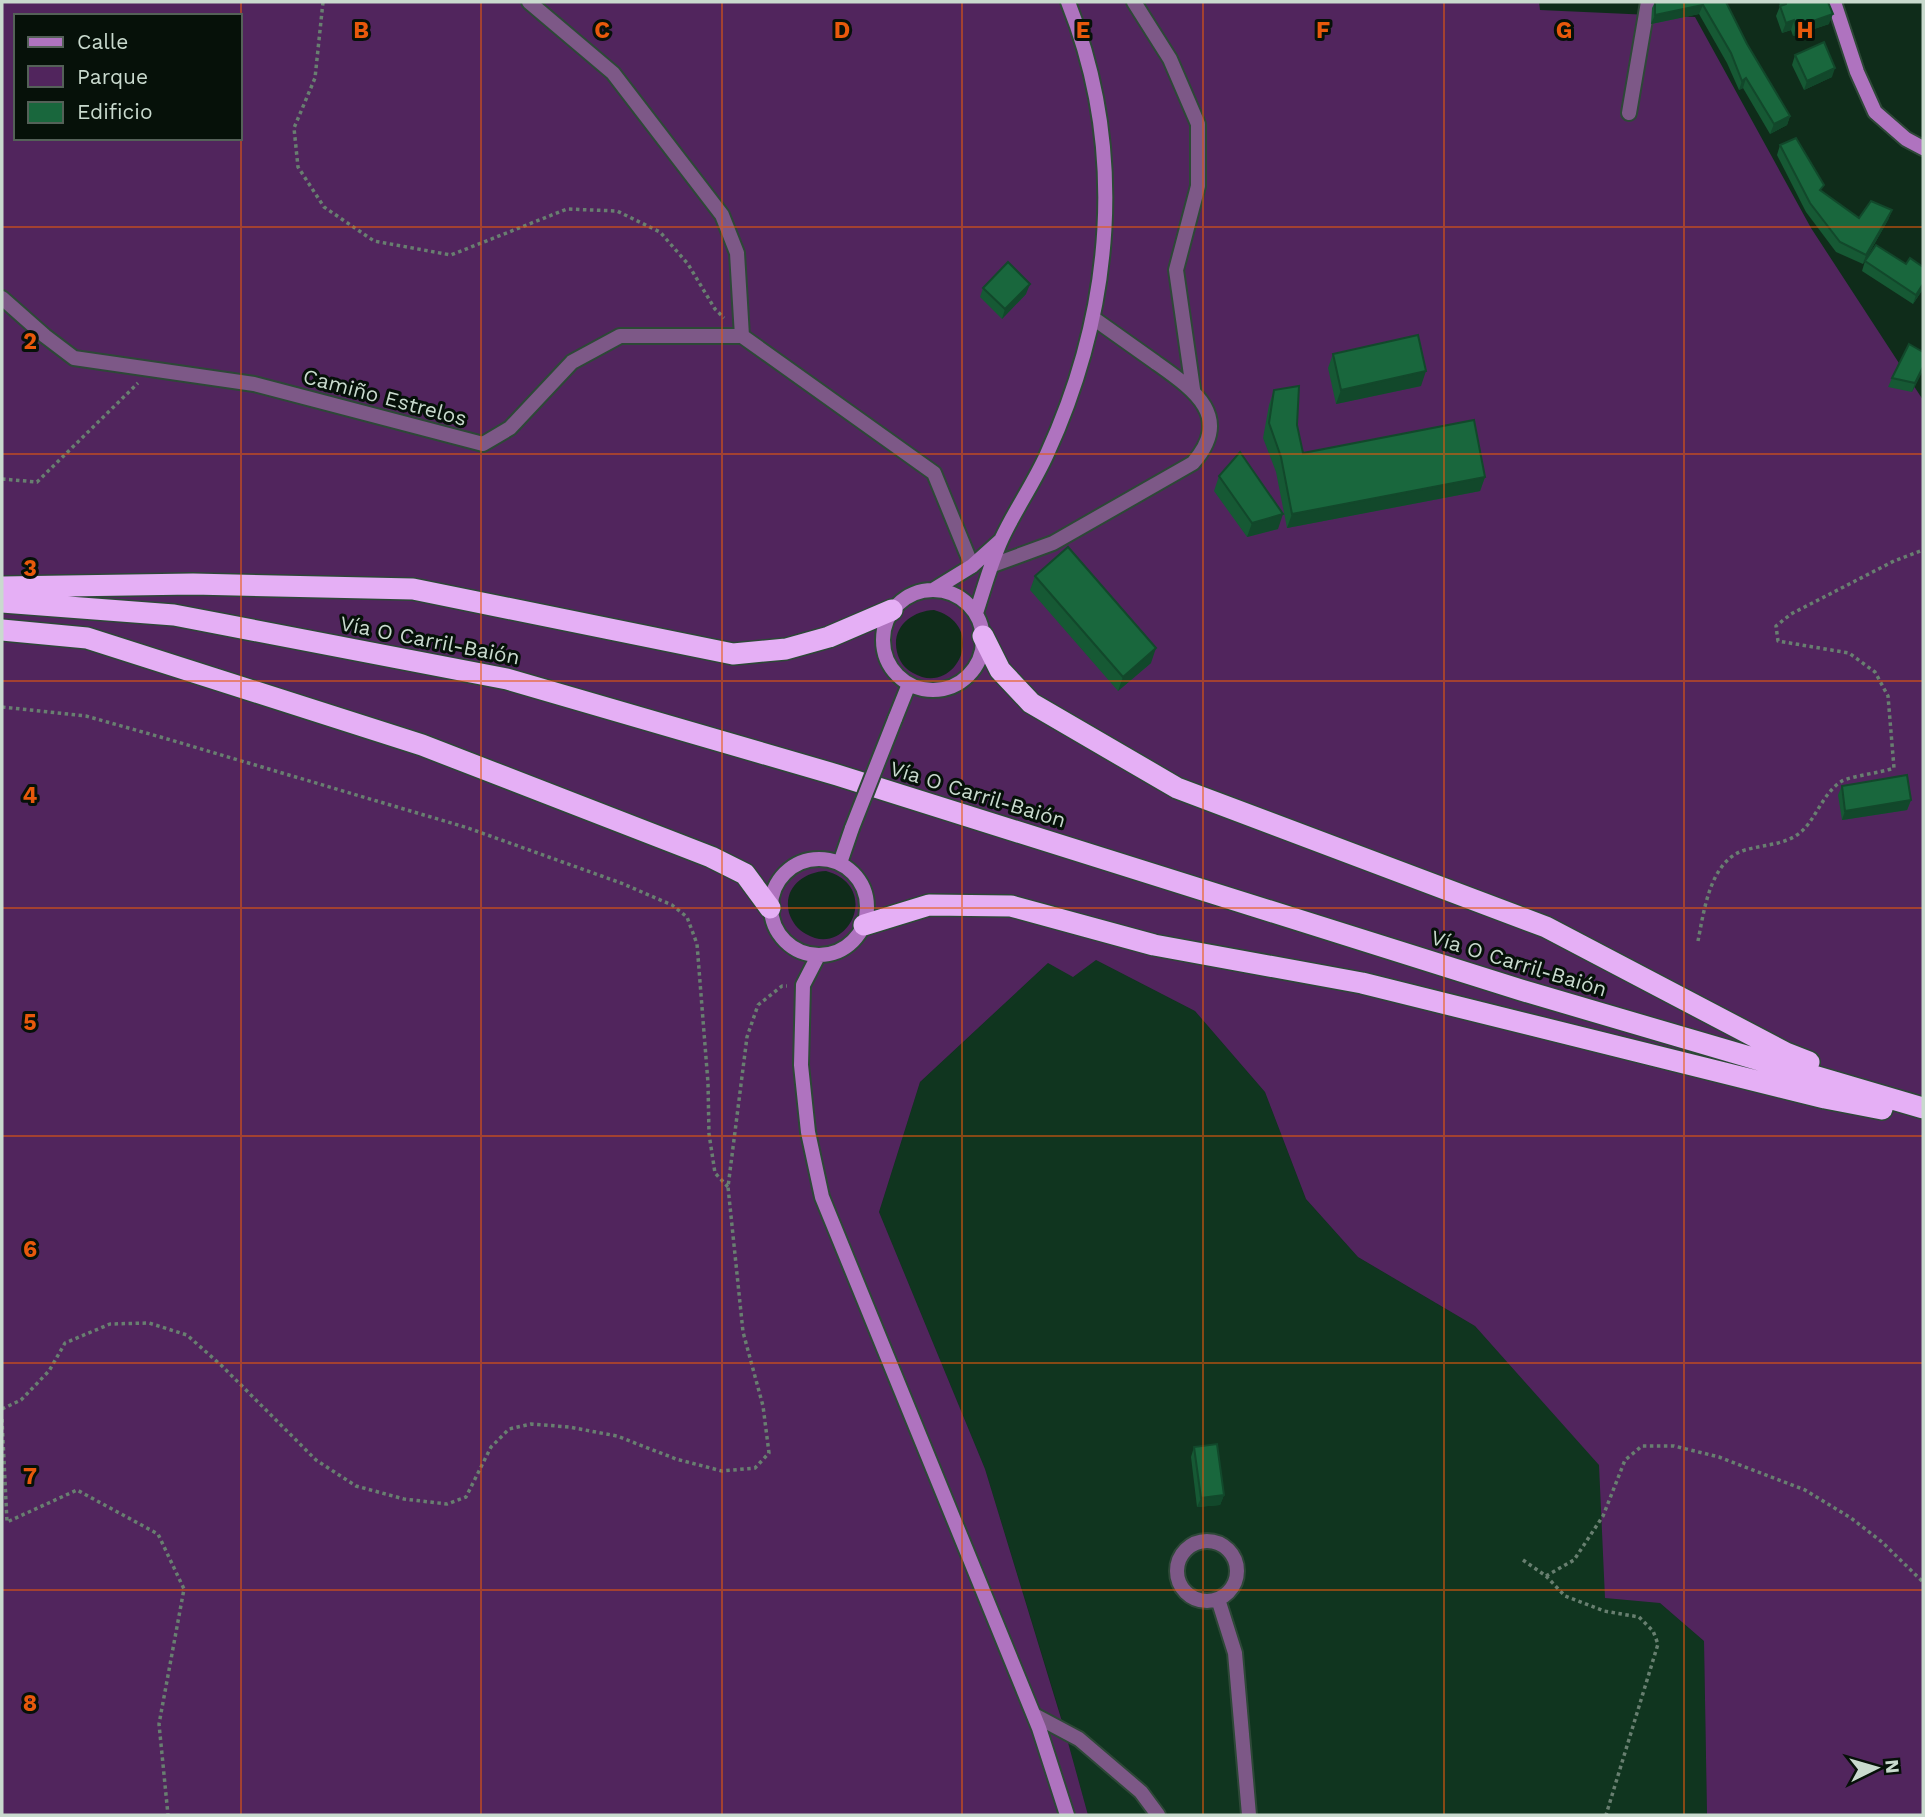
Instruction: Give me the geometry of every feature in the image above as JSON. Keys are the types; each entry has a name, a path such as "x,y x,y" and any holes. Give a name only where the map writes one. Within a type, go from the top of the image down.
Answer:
{"highway":[{"path":"2,587 193,584 413,589 733,654 786,649 808,643 892,610"},
{"name":"Vía O Carril-Baión","path":"2,603 174,615 507,679 837,775 1521,990 1923,1108"},
{"path":"2,630 87,638 422,745 710,857 745,874 770,908"},
{"path":"983,636 1000,670 1031,702 1177,788 1546,926 1786,1053 1923,1103"},
{"path":"864,925 929,905 1011,906 1154,945 1362,983 1825,1098 1923,1117"}],"main road":[{"path":"976,613 1002,539 1047,455 1083,361 1103,268 1106,183 1098,107 1083,40 1068,2"},
{"path":"1834,2 1857,72 1875,112 1906,139 1923,148"},
{"path":"933,590 972,566 1002,539"},
{"path":"933,590 950,593 964,601 976,613 983,636 982,652 976,666 966,678 953,686 938,690 923,689 909,684 895,673 887,659 883,642 885,626 892,610 904,599 918,592 933,590"},
{"path":"840,863 909,684"},
{"path":"827,859 840,863 861,883 867,897 868,911 864,925 857,938 846,948 818,956 803,953 785,941 773,923 770,908 775,888 787,870 799,863 827,859"},
{"path":"818,956 803,985 801,1065 808,1132 822,1197 1034,1714 1067,1815"}],"street":[{"path":"529,2 613,73 722,215 737,253 743,336 934,473 972,566"},
{"path":"1134,2 1170,59 1198,124 1198,186 1176,270 1193,389"},
{"path":"1629,113 1648,2"},
{"name":"Camiño Estrelos","path":"2,298 45,337 74,358 254,384 483,444 510,428 572,362 620,336 743,336"},
{"path":"993,565 1053,543 1193,463 1205,449 1210,430 1207,410 1193,389 1093,318"},
{"path":"1217,1543 1230,1552 1235,1561 1235,1582 1230,1591 1219,1599 1195,1599 1181,1586 1177,1569 1180,1558 1194,1544 1217,1543"},
{"path":"1219,1599 1235,1653 1249,1815"},
{"path":"1034,1714 1079,1739 1141,1792 1158,1815"}],"path":[{"path":"323,2 315,78 294,128 298,166 324,207 374,242 451,255 567,209 617,211 660,232 688,264 715,309 743,336"},
{"path":"2,479 37,482 153,369"},
{"path":"1698,941 1714,878 1722,866 1743,850 1765,847 1797,835 1820,804 1842,781 1894,768 1888,696 1875,672 1849,653 1778,642 1776,626 1791,614 1894,561 1923,550"},
{"path":"2,706 86,716 164,737 468,828 621,883 672,905 687,917 697,944 708,1083 709,1134 715,1173 728,1187"},
{"path":"2,1409 21,1400 31,1391 49,1371 65,1343 110,1324 149,1323 187,1335 316,1460 356,1486 404,1499 447,1504 466,1497 491,1447 509,1429 531,1424 569,1427 617,1436 676,1459 722,1471 755,1468 769,1453 764,1406 743,1332 728,1187 747,1037 758,1005 782,986 803,985"},
{"path":"2,1419 7,1522 77,1490 158,1534 184,1589 159,1724 167,1815"},
{"path":"1546,1576 1574,1560 1603,1516 1625,1460 1642,1446 1674,1446 1719,1457 1805,1490 1851,1518 1882,1542 1923,1582"},
{"path":"1523,1560 1546,1576 1565,1596 1604,1612 1639,1617 1653,1631 1658,1644 1606,1815"}],"shaded area":[{"path":"1096,960 1195,1011 1265,1092 1306,1199 1358,1257 1475,1326 1600,1465 1603,1516 1660,1603 1704,1641 1707,1815 1088,1815 1059,1710 985,1469 879,1212 920,1082 1048,963"}],"green space":[{"path":"2,2 1539,2 1540,10 1695,17 1811,228 1923,400 1923,1815 1707,1815 1704,1641 1660,1603 1605,1598 1599,1465 1475,1326 1358,1257 1306,1199 1265,1092 1195,1011 1096,960 1073,977 1048,963 920,1082 879,1212 985,1469 1088,1815 2,1815","holes":["934,610 951,618 960,630 963,644 960,657 953,668 942,676 928,678 905,667 898,655 896,643 897,635 905,622 918,613","826,871 843,879 853,891 856,905 853,918 845,929 834,937 821,939 798,928 790,916 788,904 789,896 797,883 810,874"]}],"building":[{"path":"1655,2 1726,2 1747,44 1790,116 1774,124 1746,78 1742,81 1731,53 1703,5 1655,15"},
{"path":"1786,2 1828,2 1833,14 1796,27 1794,20 1786,23 1780,6"},
{"path":"1824,42 1835,68 1807,81 1795,55"},
{"path":"1796,138 1824,185 1820,190 1859,218 1871,201 1892,210 1866,255 1840,242 1810,203 1780,145"},
{"path":"1876,245 1906,264 1910,258 1923,267 1923,284 1916,295 1865,261"},
{"path":"1008,262 1030,284 1005,309 983,288"},
{"path":"1418,335 1426,371 1341,390 1333,354"},
{"path":"1909,344 1923,352 1923,367 1915,383 1892,378"},
{"path":"1299,386 1297,425 1303,453 1474,420 1485,477 1292,514 1281,457 1269,423 1274,390"},
{"path":"1240,452 1283,514 1252,523 1219,476"},
{"path":"1068,547 1156,648 1123,677 1035,576"},
{"path":"1907,775 1911,800 1845,811 1842,786"},
{"path":"1217,1444 1224,1495 1201,1498 1194,1447"}]}
